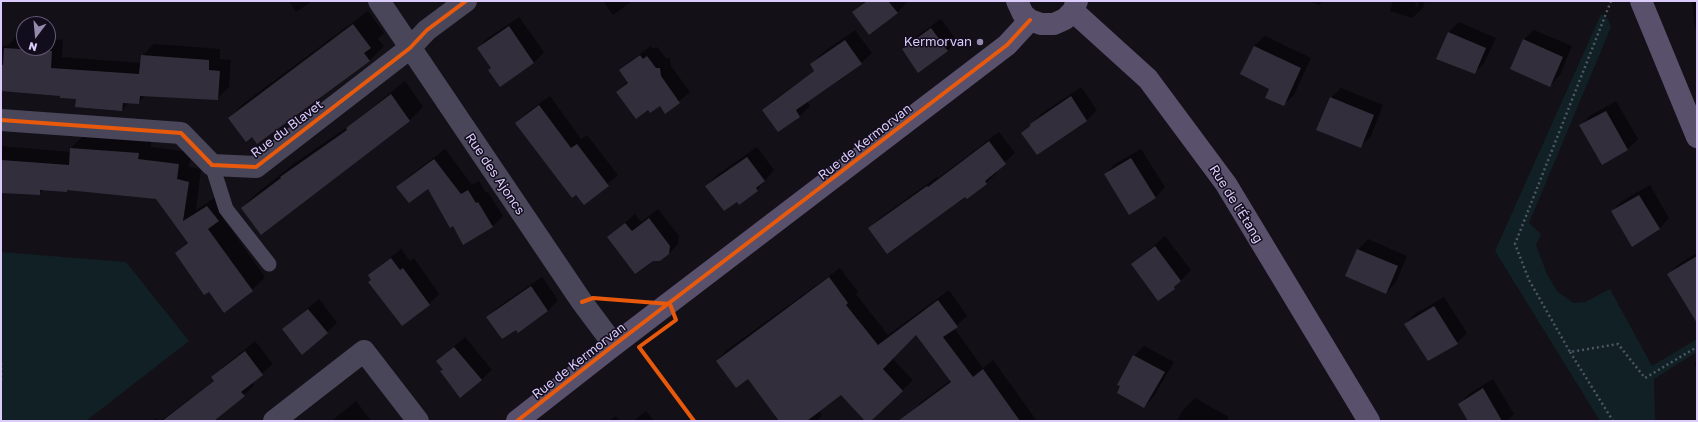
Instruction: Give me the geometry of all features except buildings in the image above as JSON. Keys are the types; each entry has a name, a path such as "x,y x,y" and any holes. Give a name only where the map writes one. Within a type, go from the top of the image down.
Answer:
{"street":[{"name":"Rue des Ajoncs","path":"379,1 582,302 614,345"},
{"name":"Rue du Blavet","path":"212,165 256,167 410,48 427,30 466,1"},
{"path":"1017,1 1023,14 1030,20 1041,24 1054,24 1065,20 1075,6"},
{"path":"1641,1 1697,137"},
{"name":"Rue de l'Étang","path":"1075,6 1148,79 1226,184 1369,421"},
{"name":"Rue de Kermorvan","path":"518,421 614,345 1007,45 1030,20"},
{"path":"1,120 182,133 212,165"},
{"path":"274,421 364,351 418,421"}],"lane":[{"path":"212,165 226,209 269,264"}],"path":[{"path":"1611,1 1515,244 1529,280 1570,352 1613,421"},
{"path":"1570,352 1618,344 1645,378 1697,347"},
{"path":"1,363 1,383"}],"shaded area":[{"path":"1601,14 1608,19 1611,27 1529,223 1541,234 1536,245 1547,274 1557,291 1573,303 1585,302 1610,289 1652,366 1697,339 1697,352 1654,379 1655,421 1600,421 1495,251"},
{"path":"1,252 126,262 189,341 86,421 1,421"}],"cycle path":[{"path":"1,120 181,133 212,165 256,167 410,48 427,30 466,1"},
{"path":"517,421 614,345 1007,45 1030,20"},
{"path":"582,302 593,298 670,304 676,320 639,347 694,421"}],"place":[{"name":"Kermorvan","path":"980,42"}]}
